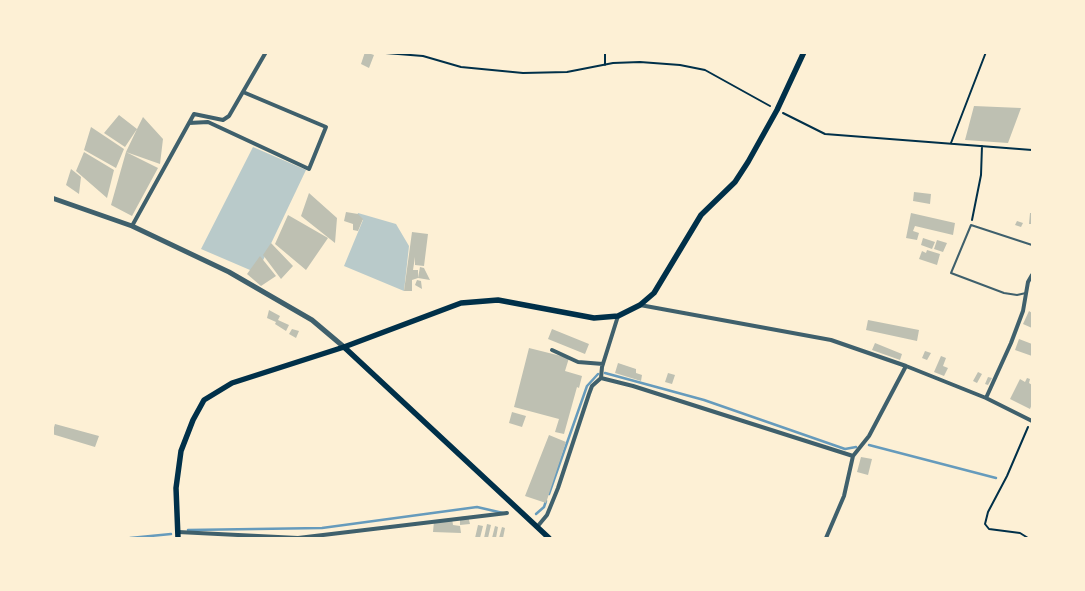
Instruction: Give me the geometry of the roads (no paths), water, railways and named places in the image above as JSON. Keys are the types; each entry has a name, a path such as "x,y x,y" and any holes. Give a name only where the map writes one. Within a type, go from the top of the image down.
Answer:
{"main road":[{"path":"178,535 176,488 181,451 193,420 204,400 232,383 344,347 461,303 498,300 594,318 618,316 640,305 654,293 701,215 735,182 777,110 804,52"},
{"path":"344,347 549,538"}],"street":[{"path":"132,226 194,114 223,120 230,116 266,52"},
{"path":"189,123 208,122 310,170 326,126 243,92"},
{"path":"52,198 132,226 229,272 312,320 344,347"},
{"path":"986,398 1011,344 1027,293 1028,282 1032,275"},
{"path":"640,305 831,340 906,366 986,398 1032,420"},
{"path":"537,527 547,515 558,488 588,394 592,386 601,378 603,364 618,316"},
{"path":"552,350 578,362 603,364"},
{"path":"826,538 844,496 853,456 869,436 906,366"},
{"path":"601,378 633,386 853,456"},
{"path":"178,535 298,538 507,514"}],"lane":[{"path":"1027,293 1017,295 1004,293 951,273 971,225 1032,245"}],"waterway":[{"path":"605,373 704,400 845,449 856,447"},
{"path":"549,494 587,386 598,374"},
{"path":"869,445 996,478"},
{"path":"536,514 544,507 546,501"},
{"path":"188,530 322,528 477,507 503,513"},
{"path":"130,538 171,534"}]}
